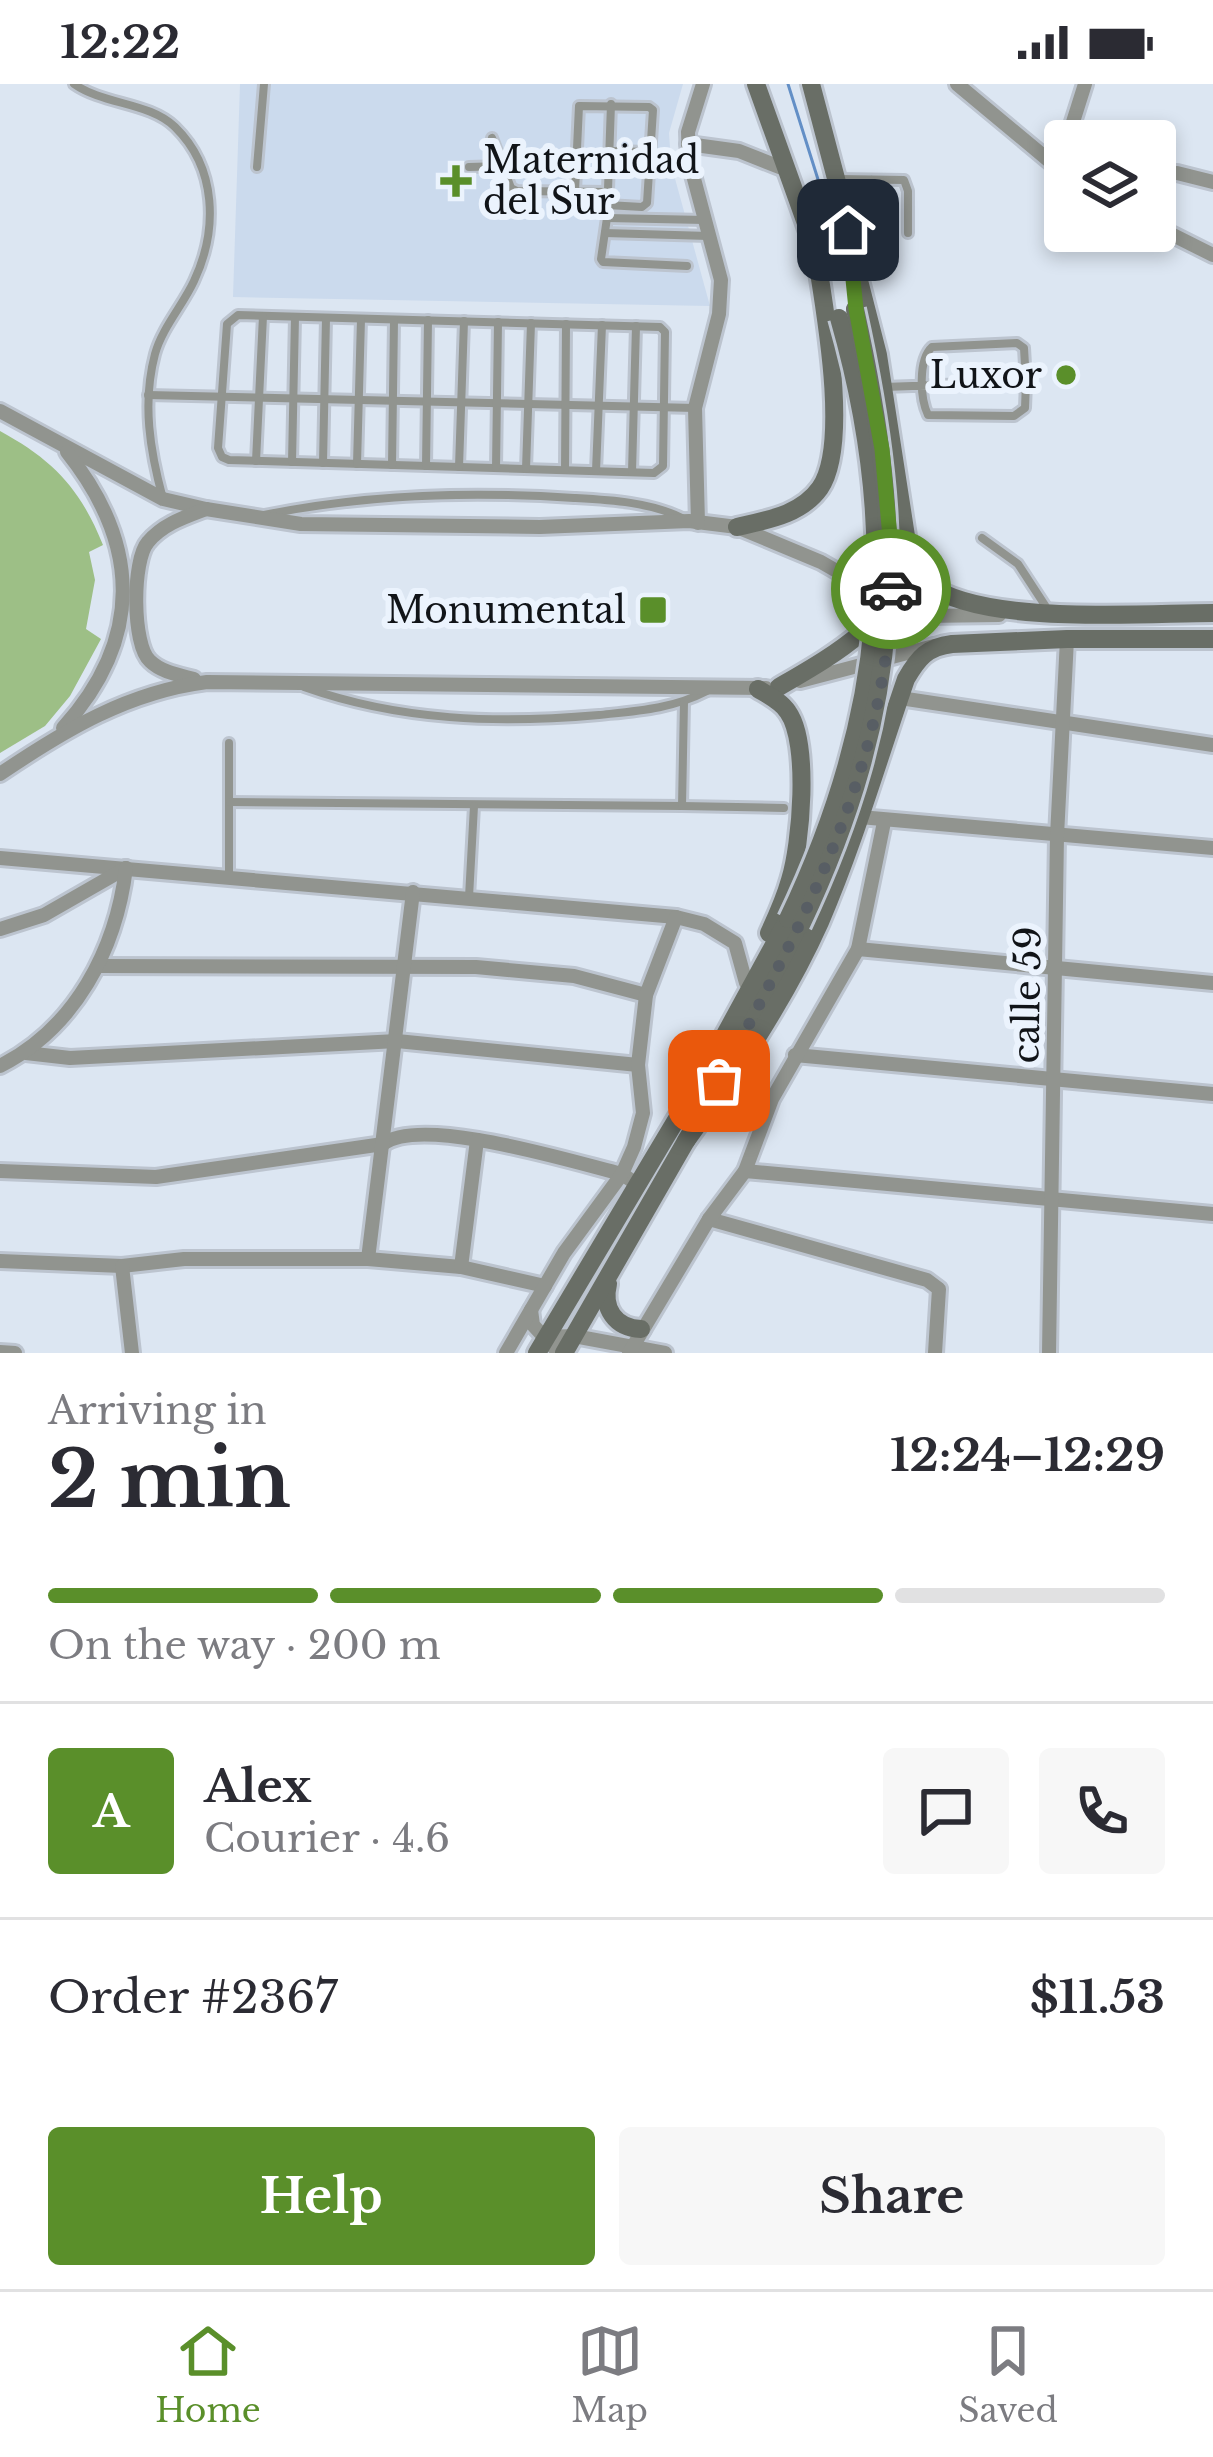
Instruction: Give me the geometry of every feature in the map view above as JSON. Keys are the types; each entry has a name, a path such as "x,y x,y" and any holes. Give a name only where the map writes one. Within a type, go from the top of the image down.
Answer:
{"main road":[{"path":"556,1346 611,1274 686,1142 847,815 880,694 891,548 873,388 756,84"},
{"path":"811,84 884,387 910,562 927,585 965,600 1041,614 1213,613"},
{"path":"737,527 781,518 822,485 832,452 834,399 815,247"},
{"path":"847,314 853,256"},
{"path":"779,687 833,654 892,604 910,562"},
{"path":"686,1142 726,1086 802,959 860,818 899,698 917,659 934,646 1067,639 1213,639"},
{"path":"734,1016 790,880 798,845 796,729 788,712 758,689"},
{"path":"556,1346 630,1180 795,922"},
{"path":"611,1274 605,1301 635,1343"}],"street":[{"path":"693,522 694,408 719,314 722,280 694,188 688,143 703,84"},
{"path":"957,84 1044,157"},
{"path":"1074,120 1085,84"},
{"path":"688,143 740,151 789,171"},
{"path":"1177,173 1213,182"},
{"path":"1176,236 1213,255"},
{"path":"0,411 163,499 248,518 302,524 540,527 693,522 737,527 821,562 869,592 924,616 1041,614"},
{"path":"55,736 90,698 107,666 120,628 123,598 123,569 114,532 84,473 60,443"},
{"path":"206,509 170,524 149,540 137,572 140,648 149,661 165,670 207,682"},
{"name":"calle 59","path":"1049,1353 1058,836 1067,639"},
{"path":"0,774 55,736 141,695 207,682 758,689 934,646"},
{"path":"899,698 1213,745"},
{"path":"860,818 1213,848"},
{"path":"635,1343 709,1219 745,1171 772,1100 858,949 884,822"},
{"path":"0,858 676,916 704,924 735,943 746,983"},
{"path":"0,929 44,915 126,868"},
{"path":"0,1066 26,1053 59,1023 100,966 123,898 126,868"},
{"path":"368,1259 413,892"},
{"path":"506,1353 545,1286 630,1180 644,1113 638,1065 646,995 676,916"},
{"path":"858,949 1213,982"},
{"path":"100,966 476,967 574,976 646,995"},
{"path":"26,1053 70,1058 397,1042 638,1065"},
{"path":"795,1055 1213,1094"},
{"path":"0,1171 156,1177 383,1144 395,1135 416,1134 477,1140 630,1180"},
{"path":"461,1267 477,1140"},
{"path":"745,1171 1213,1214"},
{"path":"709,1219 927,1280 939,1289 935,1353"},
{"path":"0,1261 122,1266 184,1259 368,1259 461,1267 545,1286"},
{"path":"122,1266 132,1353"},
{"path":"531,1310 533,1325 556,1346 635,1343 665,1353"},
{"path":"0,1352 15,1353"}],"lane":[{"path":"74,84 173,125 204,167 210,238 195,279 156,350 148,395 149,447 163,499"},
{"path":"257,166 264,84"},
{"path":"610,104 604,262 687,266"},
{"path":"574,191 579,106 652,108 646,206 607,205"},
{"path":"492,138 511,188 517,191 608,193"},
{"path":"609,151 650,152"},
{"path":"469,167 503,166"},
{"path":"837,179 896,178 907,184 908,233"},
{"path":"870,179 875,188 876,232"},
{"path":"607,218 709,228"},
{"path":"663,235 664,220"},
{"path":"604,232 663,235 709,228"},
{"path":"238,315 295,317 664,328 663,466 654,473 222,457 218,448 227,324 238,315"},
{"path":"256,461 263,316"},
{"path":"292,462 295,317"},
{"path":"323,463 326,318"},
{"path":"357,464 361,319"},
{"path":"392,465 394,320"},
{"path":"426,466 428,320"},
{"path":"459,467 464,321"},
{"path":"496,468 498,322"},
{"path":"526,469 531,323"},
{"path":"565,470 566,324"},
{"path":"596,471 602,325"},
{"path":"632,472 636,326"},
{"path":"1022,345 1025,408 1014,416 928,415 923,385 925,351 932,347 1022,345"},
{"path":"884,387 1026,382"},
{"path":"148,395 694,408"},
{"path":"248,518 316,504 479,492 665,509 693,522"},
{"path":"982,538 1018,564 1041,614"},
{"path":"291,682 364,706 452,719 547,721 648,711 713,688"},
{"path":"682,806 684,702"},
{"path":"229,743 229,877"},
{"path":"230,802 784,808"},
{"path":"469,897 474,806"}],"shaded area":[{"name":"Maternidad del Sur","path":"240,84 683,84 669,133 671,164 710,306 233,297"}],"green space":[{"path":"0,431 63,478 85,507 103,545 89,552 95,580 86,629 101,639 70,696 45,726 0,753"}],"waterway":[{"path":"788,84 827,208"}],"way so far":[{"path":"719,1081 801,925 847,815 880,694 891,589"}],"place":[{"name":"Maternidad del Sur","path":"456,181"},
{"name":"Luxor","path":"1066,375"},
{"name":"Monumental","path":"653,610"}],"route":[{"path":"848,230 856,309 882,449 891,589"}]}
